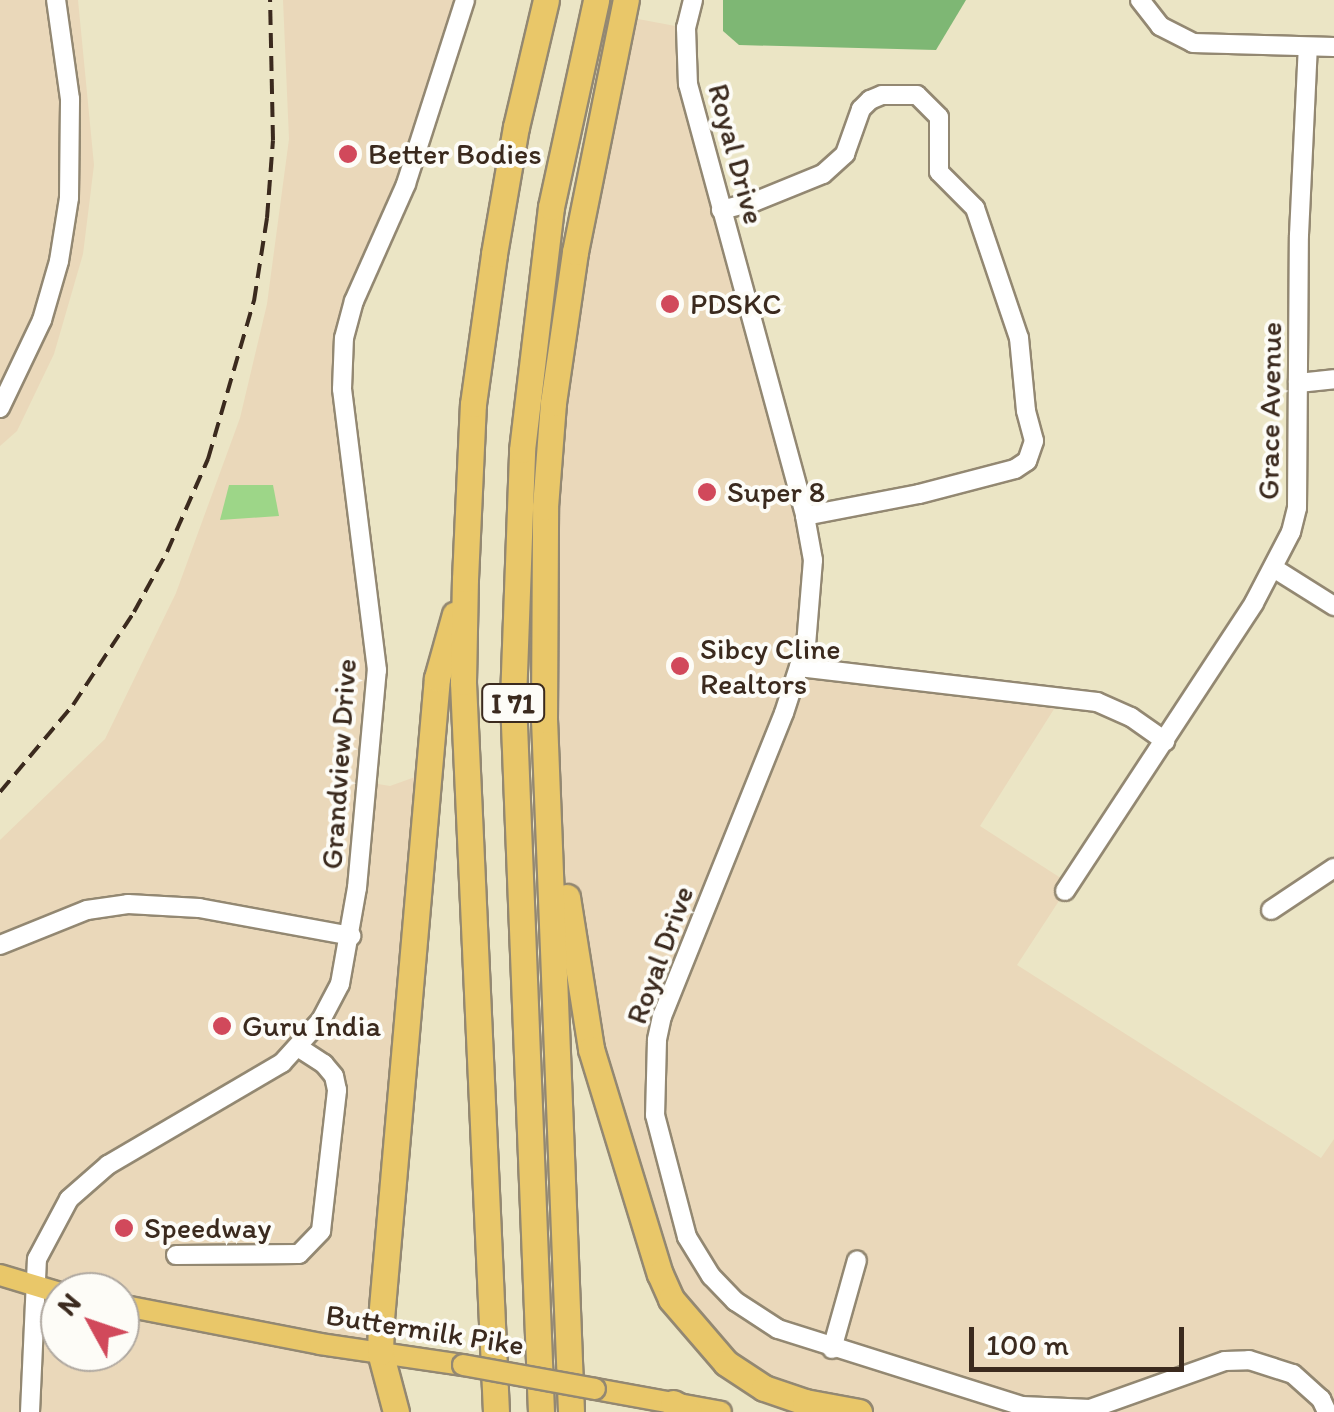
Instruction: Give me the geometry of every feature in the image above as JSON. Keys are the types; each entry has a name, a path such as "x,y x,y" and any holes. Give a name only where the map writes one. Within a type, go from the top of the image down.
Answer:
{"highway":[{"name":"I 71","path":"496,1412 463,682 464,580 473,404 494,254 516,127 546,0"},
{"name":"I 71","path":"541,1412 513,700 520,508 534,332 551,207 596,0"},
{"path":"571,1412 542,627 550,438 592,157 626,0"},
{"path":"562,349 556,496 557,708 567,907 592,1049 660,1274 686,1321 726,1363 764,1388 805,1402 859,1412"},
{"path":"396,1412 380,1352 437,678 464,580"}],"main road":[{"path":"0,1276 40,1289"},
{"name":"Buttermilk Pike","path":"140,1309 595,1389 681,1408 721,1412"}],"street":[{"path":"0,408 42,320 59,261 69,198 70,99 56,0"},
{"name":"Grandview Drive","path":"30,1412 42,1244 82,1185 108,1165 264,1078 299,1048 332,1002 351,936 377,670 342,389 344,338 354,301 406,184 464,0"},
{"name":"Royal Drive","path":"692,0 686,28 688,84 806,516 813,560 812,610 799,667 662,1016 654,1091 674,1200 700,1260 752,1314 832,1349 1022,1406 1062,1411 1120,1402 1225,1361 1249,1360 1293,1374 1314,1392 1327,1412"},
{"path":"1140,0 1160,26 1194,43 1334,47"},
{"name":"Grace Avenue","path":"1065,891 1275,568 1297,508 1308,47"},
{"path":"721,210 810,182 844,154 861,108 870,100 882,95 917,96 929,102 938,117 939,172 975,208 1019,338 1026,411 1034,441 1028,461 1014,469 918,494 806,516"},
{"path":"1298,383 1334,380"},
{"path":"1275,568 1334,606"},
{"path":"799,667 1098,702 1130,716 1164,740"},
{"path":"1271,910 1334,868"},
{"path":"0,945 87,910 128,904 210,910 298,930 351,936"},
{"path":"176,1255 299,1254 312,1244 326,1213 337,1090 334,1076 324,1064 299,1048"},
{"path":"832,1349 856,1260"}],"shaded area":[{"path":"0,0 78,0 94,165 83,254 54,354 17,431 0,446"},
{"path":"283,0 465,0 344,338 376,653 366,782 390,786 429,772 380,1352 396,1412 0,1412 0,840 105,739 176,593 240,418 267,304 289,139"},
{"path":"622,16 686,28 685,59 809,529 799,667 1061,698 980,826 1070,884 1017,965 1321,1158 1334,1139 1334,1412 859,1412 764,1388 660,1274 567,907 557,708 556,496 562,404"}],"green space":[{"path":"723,0 966,0 936,50 739,45 723,31"},
{"path":"229,485 273,485 279,516 220,520"}],"railway":[{"path":"0,792 73,705 134,612 167,552 208,459 254,301 267,218 273,140 270,0"}],"place":[{"name":"Better Bodies","path":"348,154"},
{"name":"PDSKC","path":"670,304"},
{"name":"Super 8","path":"707,492"},
{"name":"Sibcy Cline Realtors","path":"680,666"},
{"name":"Guru India","path":"222,1026"},
{"name":"Speedway","path":"124,1228"}]}
